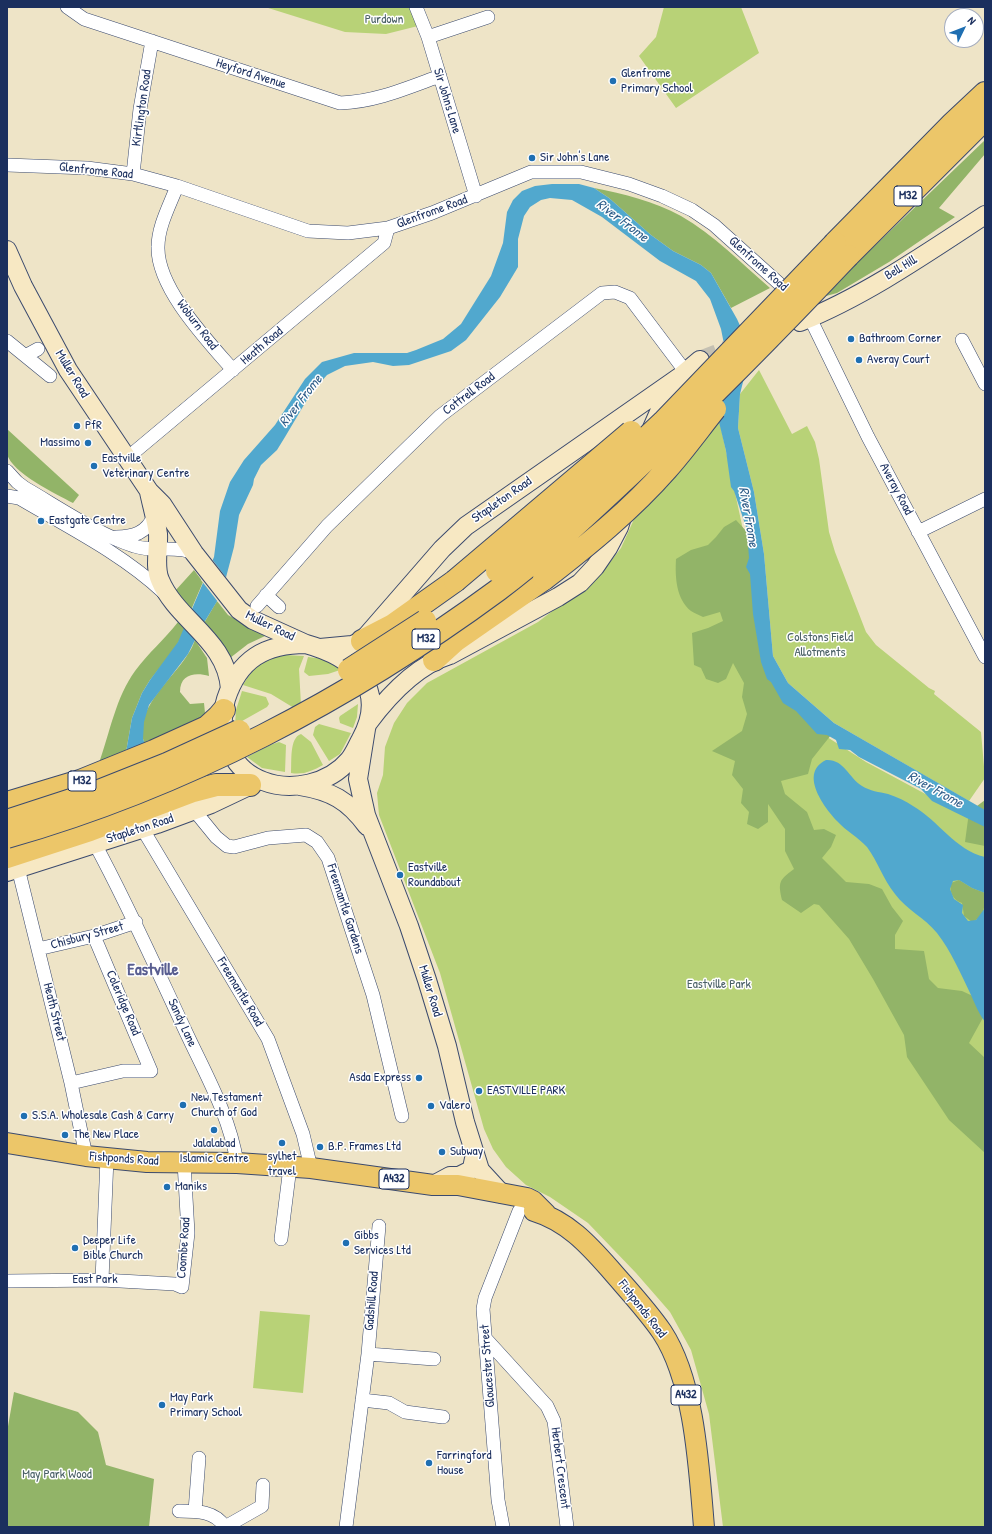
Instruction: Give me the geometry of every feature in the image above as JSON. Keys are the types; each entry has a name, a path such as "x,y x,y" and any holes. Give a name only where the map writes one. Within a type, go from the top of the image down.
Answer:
{"highway":[{"name":"M32","path":"7,838 108,805 180,776 288,723 392,662 498,590 573,528 661,445 768,325 841,249 953,123 985,93"},
{"name":"M32","path":"841,249 985,119"},
{"name":"M32","path":"434,660 455,641 544,578 592,541 634,504 667,469 768,325"},
{"name":"M32","path":"362,641 393,626 455,582 623,440 768,325"},
{"name":"M32","path":"7,821 99,791 188,754 290,705 390,645 487,580 564,515 768,325"},
{"name":"M32","path":"7,803 80,781 154,751 207,727 224,710"},
{"path":"11,865 90,830 193,801 216,785 250,785"}],"main road":[{"name":"Bell Hill","path":"808,319 876,283 985,215"},
{"name":"Muller Road","path":"7,250 23,286 68,370 149,492 162,504 226,596 249,618 313,646"},
{"name":"Stapleton Road","path":"362,641 442,549 466,526 700,360"},
{"path":"250,785 271,784 300,786 316,781 344,765 349,759 367,726 387,699 434,660 450,655 558,597 580,583 595,567 608,548 619,527 643,447 659,412 683,373"},
{"path":"599,432 615,428 628,431 643,447"},
{"name":"Muller Road","path":"149,492 158,534 159,579 175,603 208,639 223,660 229,678 230,689"},
{"path":"271,784 254,777 234,758 223,733 224,710 230,689 238,672 256,656 283,645 352,645 362,641"},
{"path":"313,646 344,660 362,676 371,698 372,710 367,726"},
{"name":"Muller Road","path":"367,726 358,779 372,833 409,926 427,980 480,1170 502,1194"},
{"name":"Muller Road","path":"300,786 321,790 338,797 361,818 372,833"},
{"name":"Stapleton Road","path":"11,865 95,844 157,824 193,801"},
{"name":"Fishponds Road","path":"7,1143 86,1156 147,1162 237,1163 311,1168 433,1185 458,1185 502,1194 523,1205"},
{"path":"433,1185 450,1176 459,1176 469,1172 472,1168 475,1154 487,1162 523,1205"},
{"name":"Fishponds Road","path":"433,1185 456,1194 491,1202 523,1205 533,1201 546,1214"},
{"name":"Fishponds Road","path":"502,1194 514,1203 546,1214 565,1225 592,1249 638,1300 663,1334 679,1367 686,1391 700,1478 704,1527"}],"street":[{"name":"Heyford Avenue","path":"67,7 84,19 340,103 361,102 380,98 440,76"},
{"name":"Sir Johns Lane","path":"416,7 428,38 476,196"},
{"path":"428,38 488,17"},
{"name":"Kirtlington Road","path":"133,174 140,110 152,41"},
{"name":"Glenfrome Road","path":"7,165 87,168 133,174 177,186 308,231 348,233 388,228 476,196 531,172 581,172 629,184 686,207 714,225 808,319"},
{"name":"Woburn Road","path":"177,186 159,233 158,248 164,276 188,318 233,370"},
{"name":"Heath Road","path":"126,459 384,244 388,228"},
{"name":"Cottrell Road","path":"257,606 327,526 440,416 602,293 615,292 630,298 683,373"},
{"name":"Averay Road","path":"808,319 918,532 985,657"},
{"path":"7,340 32,352 50,376"},
{"path":"962,340 985,384"},
{"path":"7,470 14,479 26,488 112,537 133,546 158,549 179,548 199,558"},
{"path":"7,476 7,482"},
{"path":"7,496 19,498 125,561 148,578 175,603"},
{"path":"918,532 985,499"},
{"path":"112,537 131,537 142,532 154,516"},
{"path":"266,595 279,607"},
{"name":"Freemantle Gardens","path":"193,801 216,837 227,846 234,847 268,838 306,836 317,842 328,858 373,995 402,1116"},
{"name":"Freemantle Road","path":"142,828 268,1039 303,1134 311,1168"},
{"name":"Sandy Lane","path":"95,844 136,922 220,1106 235,1148 237,1163"},
{"name":"Heath Street","path":"11,865 38,949 71,1083 86,1156"},
{"name":"Chisbury Street","path":"38,949 94,936 136,922"},
{"name":"Coleridge Road","path":"71,1083 123,1071 151,1071 94,936"},
{"path":"102,1280 107,1158"},
{"name":"Coombe Road","path":"182,1287 188,1233 184,1162"},
{"path":"281,1239 290,1167"},
{"name":"Gloucester Street","path":"503,1527 498,1500 483,1309 495,1272 523,1205"},
{"name":"Gadshill Road","path":"346,1527 368,1354 379,1226"},
{"name":"East Park","path":"7,1281 102,1280 175,1284 182,1287"},
{"name":"Herbert Crescent","path":"485,1338 547,1406 554,1421 567,1527"},
{"path":"368,1354 434,1359"},
{"path":"362,1400 389,1403 405,1412 443,1417"},
{"path":"195,1511 198,1458"},
{"path":"179,1512 195,1511 215,1516 225,1527 262,1506 263,1485"}],"green space":[{"name":"Purdown","path":"265,7 411,7 418,26 386,34 345,32"},
{"path":"664,7 741,7 759,53 676,108 639,56 656,37"},
{"path":"985,140 985,154 939,208 955,217 889,262 837,293 826,296 859,261"},
{"path":"594,188 639,199 660,206 681,216 705,232 770,288 731,308 711,273 701,265 673,251 651,235 609,198"},
{"name":"Colstons Field Allotments","path":"759,370 792,434 807,426 815,442 819,459 829,532 835,552 866,632 876,645 929,688 935,691 934,694 981,732 985,778 969,801 834,723 788,683 773,656 764,554 754,492 738,428 740,394"},
{"name":"Eastville Park","path":"718,414 745,539 760,656 821,733 866,762 985,826 985,1527 723,1527 709,1414 691,1350 670,1312 636,1273 588,1223 550,1197 526,1185 506,1167 493,1149 484,1129 440,973 379,815 377,793 383,775 385,747 394,723 407,703 427,683 538,622 601,574 621,548 635,517"},
{"path":"7,429 79,495 73,503 46,489 17,468 11,461 6,451"},
{"path":"736,520 747,532 766,657 831,735 812,759 808,774 781,781 785,794 807,812 814,830 824,829 836,835 831,847 822,858 846,882 869,884 882,889 892,907 903,921 895,935 895,949 924,951 929,979 938,988 962,991 975,997 985,1014 969,1043 985,1058 985,1153 949,1120 907,1057 904,1035 849,939 819,905 814,904 801,913 782,900 780,889 781,882 785,876 794,869 785,851 785,829 768,804 768,822 758,829 747,824 749,812 741,803 743,789 732,775 735,761 712,751 742,731 747,714 742,697 744,683 733,663 726,679 718,683 706,679 701,668 694,665 692,633 723,621 720,612 703,617 691,611 686,606 679,594 676,580 676,559 691,550 708,545 724,527"},
{"path":"194,570 203,582 191,610 175,591"},
{"path":"217,601 228,615 265,636 248,644 230,658 204,623"},
{"path":"178,622 185,629 175,649 150,680 142,693 132,718 126,752 99,763 118,703 128,681 140,664"},
{"path":"195,640 207,658 209,676 199,674 185,678 180,692 190,704 204,703 205,713 200,719 145,744 142,732 148,708 181,664"},
{"path":"286,655 304,656 299,669 301,705 294,708 271,694 243,685 251,673 260,664 272,658"},
{"path":"308,657 324,659 343,669 328,674 309,676 304,672"},
{"path":"242,691 266,697 269,704 267,707 235,725 236,710"},
{"path":"358,704 357,717 353,728 340,723 340,716"},
{"path":"319,724 351,733 340,754 329,761 313,735 315,727"},
{"path":"301,734 311,742 323,765 308,772 291,773 293,745 297,736"},
{"path":"279,742 286,745 285,772 262,768 247,757 270,745"},
{"path":"985,800 985,846 965,842 969,812"},
{"path":"959,880 972,888 985,893 982,914 972,922 964,916 962,903 954,898 951,892 951,883"},
{"path":"260,1311 310,1315 303,1393 253,1388"},
{"name":"May Park Wood","path":"14,1392 78,1412 98,1432 106,1465 154,1479 149,1527 7,1527 7,1432"}],"water":[{"name":"River Frome","path":"552,184 579,184 594,188 609,198 651,235 673,251 701,265 711,273 737,319 742,330 744,378 740,394 738,428 754,492 764,554 773,656 788,683 834,723 985,810 985,827 932,801 921,789 859,757 850,750 839,749 836,740 827,735 817,734 796,711 783,703 771,682 767,679 761,662 753,614 750,574 746,567 749,558 747,530 734,491 731,487 726,451 719,422 724,344 721,329 710,299 696,281 660,261 602,217 572,200 550,198 541,200 530,207 524,216 518,239 518,267 500,297 466,340 451,351 409,365 393,366 373,362 345,366 327,375 311,393 277,450 261,465 254,479 253,485 239,515 234,547 219,598 202,626 188,654 149,705 144,722 143,739 145,744 126,752 132,718 142,693 178,642 214,557 220,511 230,482 244,460 275,425 305,379 322,362 354,353 407,353 443,339 461,324 491,276 503,243 507,212 513,200 522,191 535,186"},
{"path":"826,760 832,760 842,765 857,782 865,788 891,795 910,804 931,819 956,842 974,853 985,857 985,893 972,888 959,880 953,881 950,889 954,899 963,905 962,913 968,921 976,920 985,908 985,1022 977,1009 951,955 937,933 900,900 887,882 867,847 831,815 820,799 816,790 814,773 818,766"}],"pier":[{"path":"211,558 228,580 221,599 218,602 201,580"}],"tunnel":[{"path":"700,360 736,346"}],"place":[{"name":"Glenfrome Primary School","path":"613,81"},
{"name":"Sir John's Lane","path":"532,158"},
{"name":"Bathroom Corner","path":"851,339"},
{"name":"Averay Court","path":"859,360"},
{"name":"PfR","path":"77,426"},
{"name":"Massimo","path":"88,443"},
{"name":"Eastville Veterinary Centre","path":"94,466"},
{"name":"Eastgate Centre","path":"41,521"},
{"name":"Eastville Roundabout","path":"400,875"},
{"name":"Asda Express","path":"419,1078"},
{"name":"EASTVILLE PARK","path":"479,1091"},
{"name":"New Testament Church of God","path":"183,1105"},
{"name":"Valero","path":"431,1106"},
{"name":"S.S.A. Wholesale Cash & Carry","path":"24,1116"},
{"name":"Jalalabad Islamic Centre","path":"214,1130"},
{"name":"The New Place","path":"65,1135"},
{"name":"sylhet travel","path":"282,1143"},
{"name":"B.P. Frames Ltd","path":"320,1147"},
{"name":"Subway","path":"442,1152"},
{"name":"Maniks","path":"167,1187"},
{"name":"Gibbs Services Ltd","path":"346,1243"},
{"name":"Deeper Life Bible Church","path":"75,1248"},
{"name":"May Park Primary School","path":"162,1405"},
{"name":"Farringford House","path":"429,1463"}],"district":[{"name":"Eastville","path":"153,970"}]}
